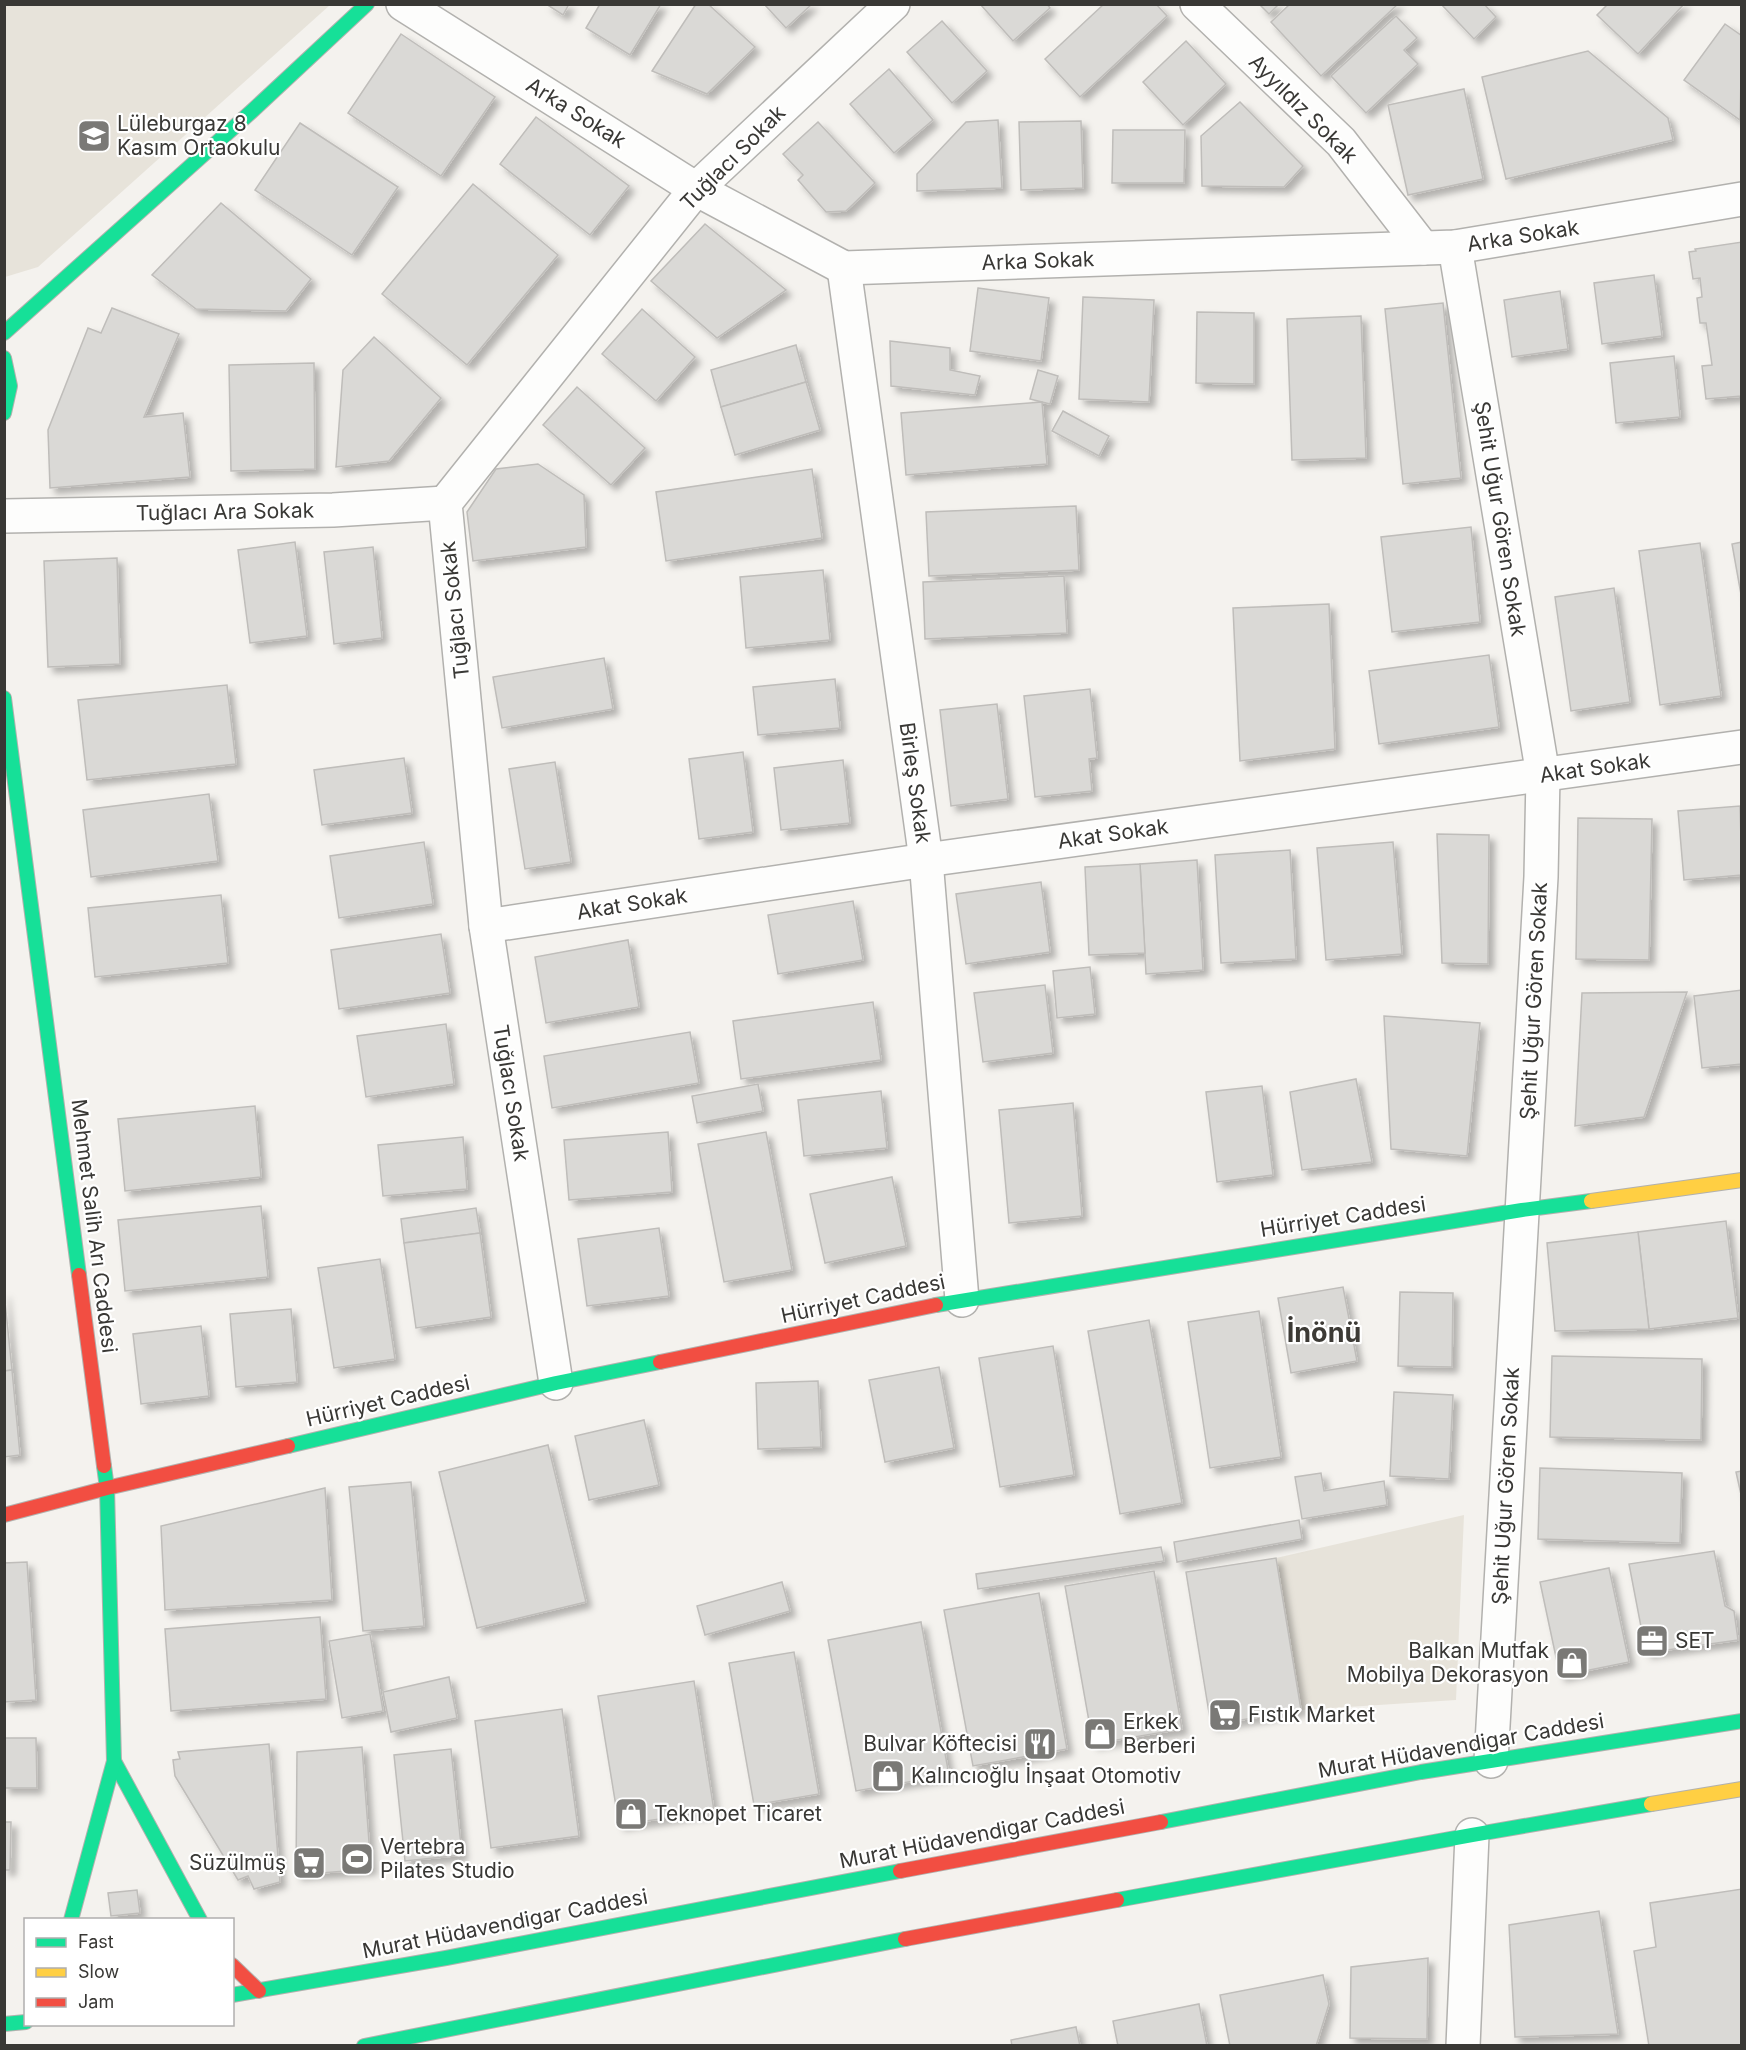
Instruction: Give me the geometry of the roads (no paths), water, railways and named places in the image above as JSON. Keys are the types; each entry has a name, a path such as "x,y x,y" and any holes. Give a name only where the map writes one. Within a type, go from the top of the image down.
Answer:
{"main road":[{"path":"4,333 251,112 367,4"},
{"path":"4,358 11,376 10,395 4,413"},
{"name":"Mehmet Salih Arı Caddesi","path":"4,698 107,1488 114,1761 71,1918"},
{"name":"Hürriyet Caddesi","path":"4,1515 107,1488 556,1383 962,1300 1522,1210 1742,1180"},
{"name":"Murat Hüdavendigar Caddesi","path":"234,1995 428,1961 1422,1772 1742,1721"},
{"name":"Mehmet Salih Arı Caddesi","path":"114,1761 199,1918"},
{"path":"367,2045 885,1943 1472,1835 1742,1789"},
{"path":"234,1967 259,1990"},
{"path":"4,2024 24,2020"}],"street":[{"name":"Arka Sokak","path":"403,4 696,189 844,268 1439,248 1742,199"},
{"name":"Tuğlacı Sokak","path":"556,1383 486,926 445,503 696,189 893,4"},
{"name":"Ayyıldız Sokak","path":"1197,4 1341,142 1439,248"},
{"name":"Şehit Uğur Gören Sokak","path":"1439,248 1543,776 1541,877 1491,1761"},
{"name":"Birleş Sokak","path":"844,268 926,860 962,1300"},
{"name":"Tuğlacı Ara Sokak","path":"4,516 333,510 445,503"},
{"name":"Akat Sokak","path":"486,926 926,860 1742,747"},
{"path":"1463,2046 1472,1835"}],"place":[{"name":"Lüleburgaz 8 Kasım Ortaokulu","path":"94,136"},
{"name":"SET","path":"1652,1641"},
{"name":"Balkan Mutfak Mobilya Dekorasyon","path":"1572,1663"},
{"name":"Fıstık Market","path":"1225,1715"},
{"name":"Erkek Berberi","path":"1100,1734"},
{"name":"Bulvar Köftecisi","path":"1040,1744"},
{"name":"Kalıncıoğlu İnşaat Otomotiv","path":"888,1776"},
{"name":"Teknopet Ticaret","path":"631,1814"},
{"name":"Vertebra Pilates Studio","path":"357,1859"},
{"name":"Süzülmüş","path":"309,1863"}],"district":[{"name":"İnönü","path":"1324,1333"}]}
